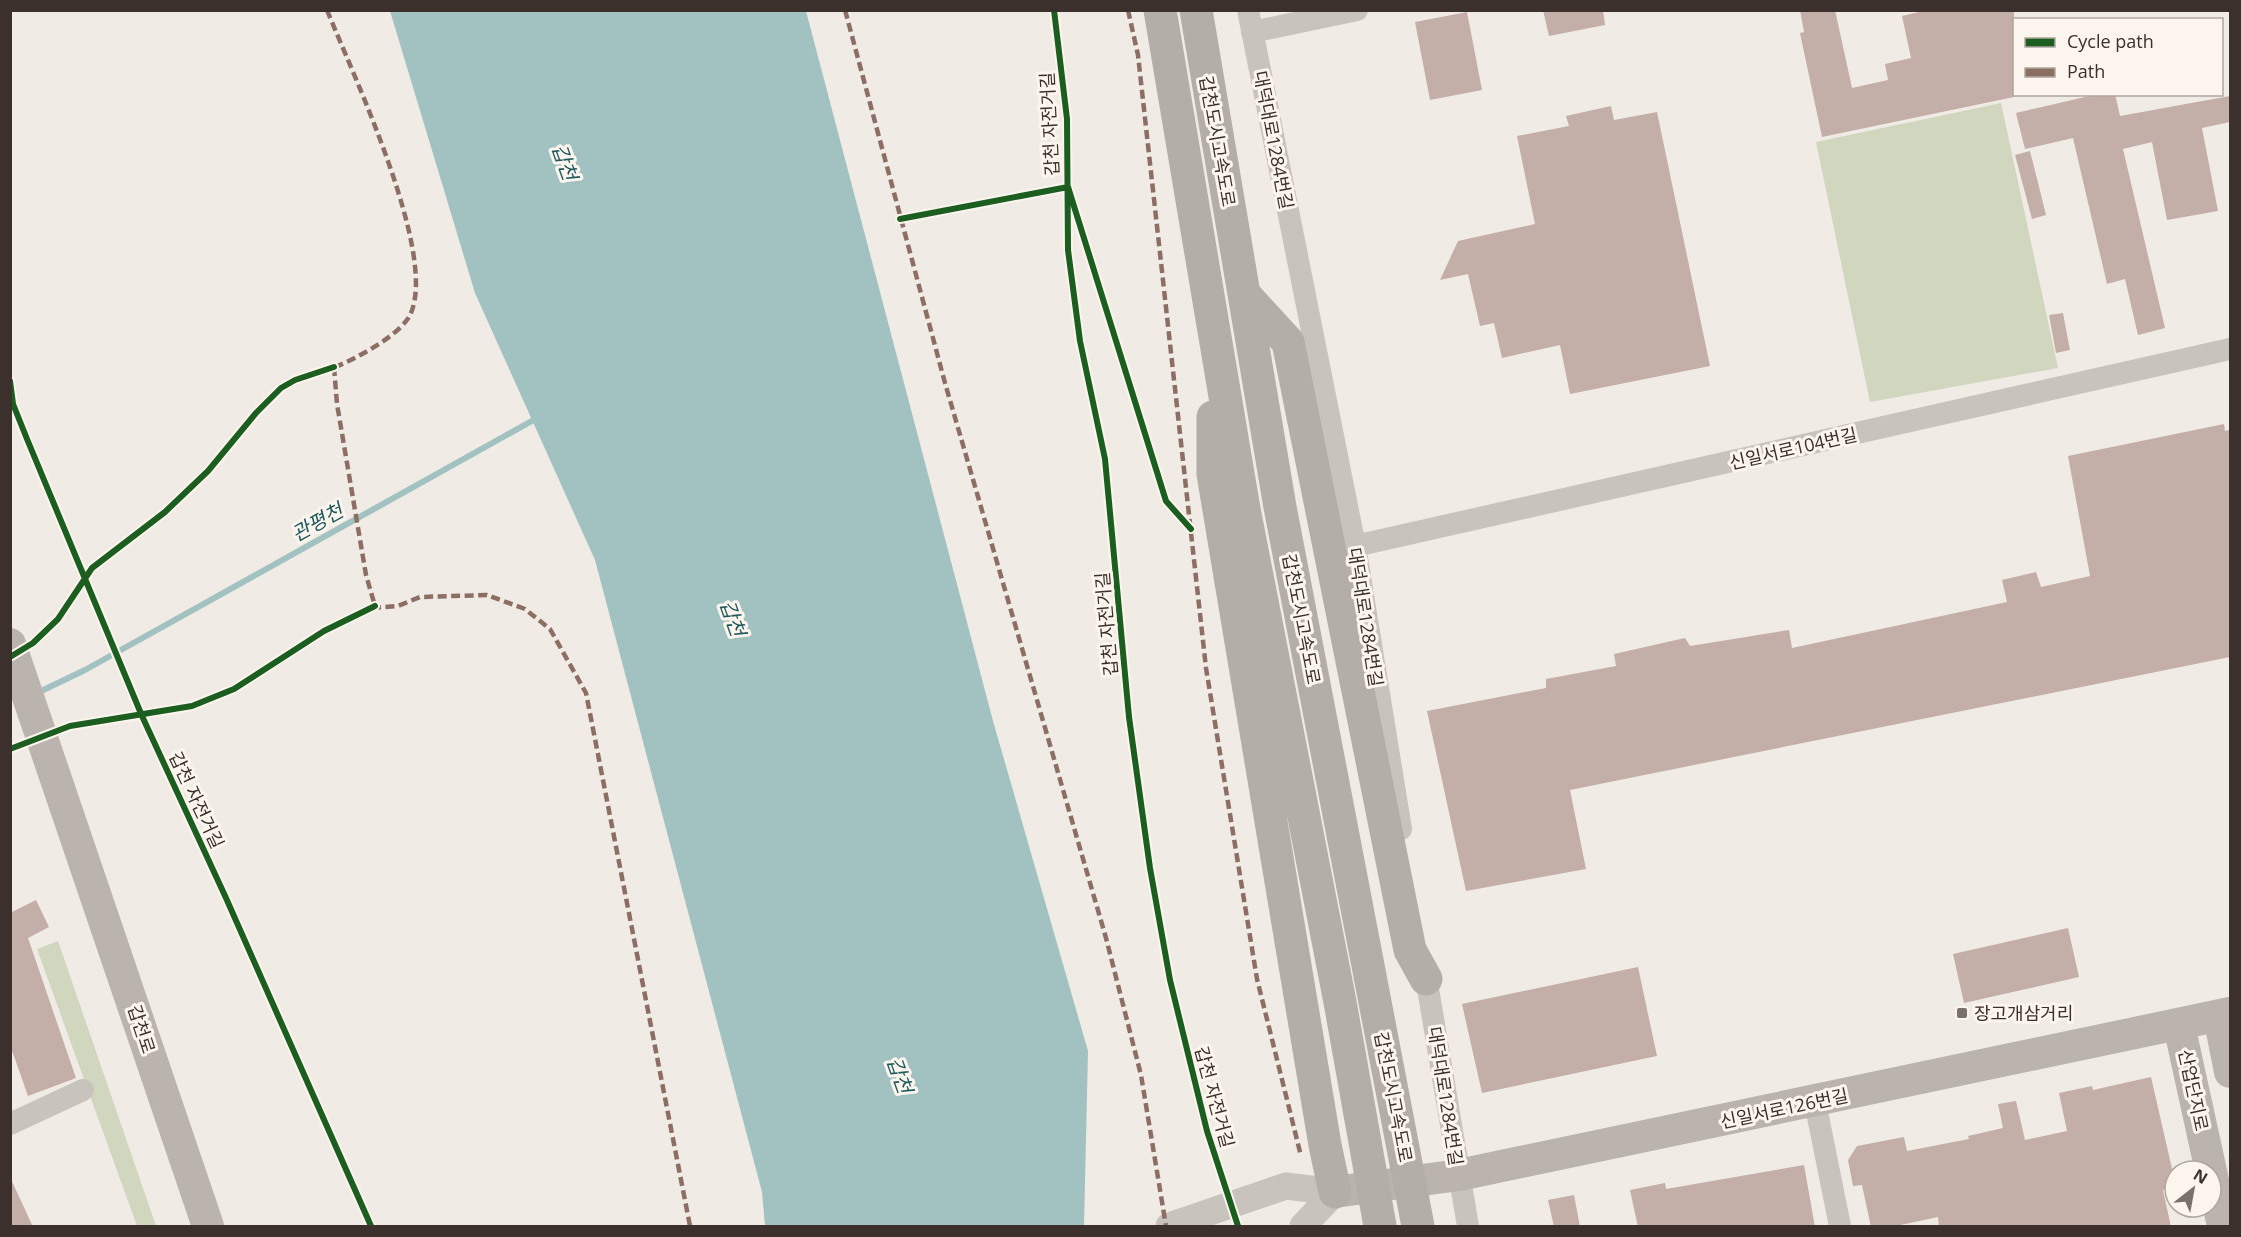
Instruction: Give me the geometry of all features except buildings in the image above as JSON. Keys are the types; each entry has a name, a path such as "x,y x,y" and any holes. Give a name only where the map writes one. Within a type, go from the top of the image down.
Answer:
{"highway":[{"name":"갑천도시고속도로","path":"1160,10 1244,508 1340,1002 1380,1227"},
{"name":"갑천도시고속도로","path":"1196,10 1280,507 1418,1227"},
{"path":"1244,294 1288,342 1410,950 1426,979"},
{"path":"1214,331 1213,474 1325,1145 1335,1192"}],"main road":[{"name":"갑천로","path":"10,644 76,832 208,1227"},
{"name":"신일서로126번길","path":"1335,1192 1459,1175 2225,1015"},
{"path":"2225,1015 2230,1072"},
{"name":"산업단지로","path":"2179,1025 2223,1227"}],"street":[{"path":"1250,21 1357,10"},
{"name":"대덕대로1284번길","path":"1250,21 1355,546 1467,1227"},
{"name":"신일서로104번길","path":"1355,546 2230,349"},
{"path":"10,1124 83,1090"},
{"path":"1815,1102 1840,1227"},
{"path":"1169,1227 1286,1186 1335,1192"},
{"path":"1303,1227 1335,1192"}],"green space":[{"path":"2001,103 2058,368 1870,402 1816,142"},
{"path":"58,941 156,1226 137,1226 37,949"}],"water":[{"name":"갑천","path":"390,11 806,11 993,721 1088,1051 1084,1226 765,1226 762,1192 595,560 475,293"}],"waterway":[{"name":"관평천","path":"35,694 85,670 539,417"}],"marked path":[{"path":"327,10 372,118 403,207 412,249 416,285 411,313 398,330 363,354 330,369"},
{"path":"845,10 945,383 1106,938 1141,1075 1166,1226"},
{"path":"1128,10 1138,55 1206,668 1257,979 1301,1156"},
{"path":"334,367 337,404 366,575 375,606"},
{"path":"372,608 398,606 420,597 487,595 525,609 550,629 586,693 690,1226"}],"cycle path":[{"name":"갑천 자전거길","path":"1054,10 1067,119 1068,250 1080,341 1105,459 1129,717 1150,868 1170,980 1207,1131 1238,1226"},
{"path":"900,219 1068,187 1166,501 1191,529"},
{"path":"10,657 33,643 58,619 92,568 165,512 208,471 256,413 281,388 295,380 334,367"},
{"name":"갑천 자전거길","path":"10,381 13,404 142,716 226,898 371,1226"},
{"path":"10,749 70,726 192,706 234,689 324,631 375,606"}],"place":[{"name":"장고개삼거리","path":"1962,1013"}]}
